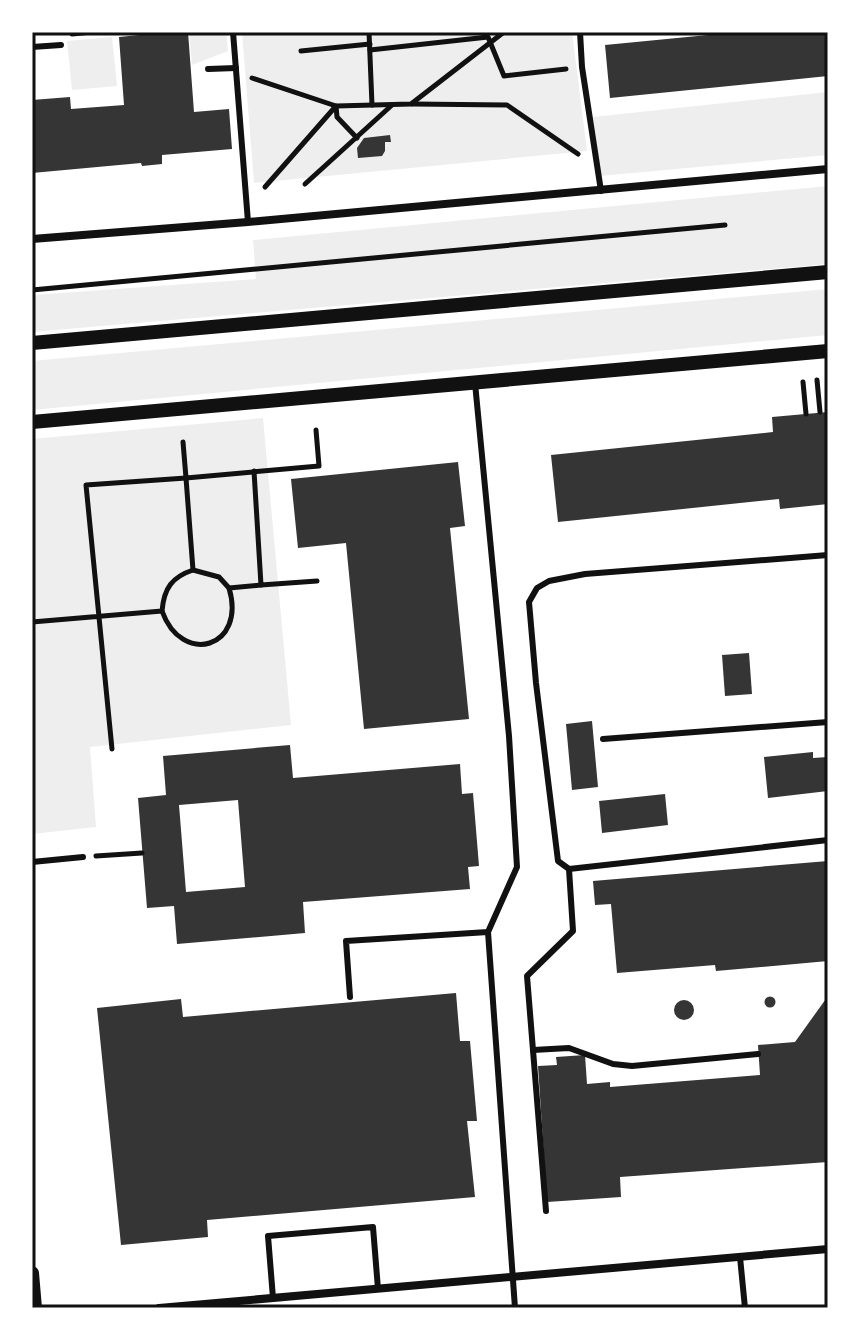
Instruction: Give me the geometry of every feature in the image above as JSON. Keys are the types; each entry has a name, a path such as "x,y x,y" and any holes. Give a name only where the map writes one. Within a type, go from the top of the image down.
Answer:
{"street":[{"path":"32,239 828,169"},
{"path":"32,343 828,272"},
{"path":"32,422 828,351"},
{"path":"159,1308 828,1249"},
{"path":"32,1273 35,1308"}],"lane":[{"path":"233,32 248,222"},
{"path":"580,32 582,67 601,191"},
{"path":"32,47 61,45"},
{"path":"208,69 236,70"},
{"path":"475,382 509,736 517,867 488,932 515,1308"},
{"path":"828,555 561,577 537,588 529,602 558,861 569,869 828,840"},
{"path":"603,739 828,722"},
{"path":"32,862 83,857"},
{"path":"546,1211 527,976 573,931 569,869"},
{"path":"350,997 346,941 488,932"},
{"path":"533,1050 569,1048 613,1064 632,1066 758,1054"},
{"path":"273,1298 268,1236 328,1230 373,1227 378,1289"},
{"path":"740,1257 745,1308"}],"path":[{"path":"369,32 372,105"},
{"path":"301,51 489,37 504,32"},
{"path":"489,37 504,76 582,67"},
{"path":"411,104 489,37"},
{"path":"236,70 336,106 507,105 585,159"},
{"path":"305,184 392,104"},
{"path":"336,106 337,117 357,138"},
{"path":"265,187 336,106"},
{"path":"32,290 725,225"},
{"path":"817,380 820,412"},
{"path":"803,382 806,414"},
{"path":"112,749 86,485 319,466 316,430"},
{"path":"183,442 193,570"},
{"path":"254,471 261,585"},
{"path":"193,570 219,577 229,588 234,616 229,628 217,640 203,645 189,643 166,622 162,611 164,594 170,583 181,574 193,570"},
{"path":"229,588 317,581"},
{"path":"32,622 162,611"},
{"path":"83,857 142,853"}],"shaded area":[{"path":"189,32 226,32 228,51 192,65"},
{"path":"242,32 572,32 587,151 254,183"},
{"path":"112,37 117,86 72,90 67,41"},
{"path":"828,92 828,155 600,176 593,117"},
{"path":"828,186 828,264 32,332 32,290 33,295 256,279 253,240"},
{"path":"828,289 828,335 32,410 32,361"},
{"path":"263,418 291,725 90,747 96,827 32,834 32,439"}],"building":[{"path":"188,32 194,112 229,109 232,149 162,155 162,164 142,166 141,163 32,173 32,100 70,97 71,109 124,105 119,37"},
{"path":"739,32 828,32 828,76 610,98 605,45"},
{"path":"390,135 391,142 385,142 382,156 358,158 357,148 364,138"},
{"path":"828,412 828,504 780,509 779,499 558,522 551,455 773,432 772,417"},
{"path":"458,462 465,526 450,528 469,719 364,729 346,543 298,548 291,479"},
{"path":"749,653 752,694 725,696 722,655"},
{"path":"592,721 598,787 572,790 566,724"},
{"path":"290,745 293,778 460,764 462,794 473,793 479,866 468,867 470,889 303,902 305,933 177,944 174,906 147,908 138,798 166,795 163,756","holes":["238,800 245,887 186,892 179,805"]},
{"path":"813,752 813,758 828,757 828,791 768,798 764,757"},
{"path":"665,794 668,825 602,833 599,801"},
{"path":"828,861 828,961 716,971 715,965 617,973 611,904 595,905 593,881"},
{"path":"456,993 460,1041 470,1041 477,1121 467,1121 475,1197 207,1220 208,1237 121,1245 97,1008 181,999 183,1017"},
{"path":"770,996 776,1002 770,1008 764,1002"},
{"path":"828,996 828,1162 620,1177 621,1197 547,1202 538,1066 557,1065 556,1057 585,1055 587,1084 610,1082 610,1087 760,1075 758,1045 795,1042"},
{"path":"684,1000 691,1003 694,1010 691,1017 684,1020 677,1017 674,1010 677,1003"}]}
